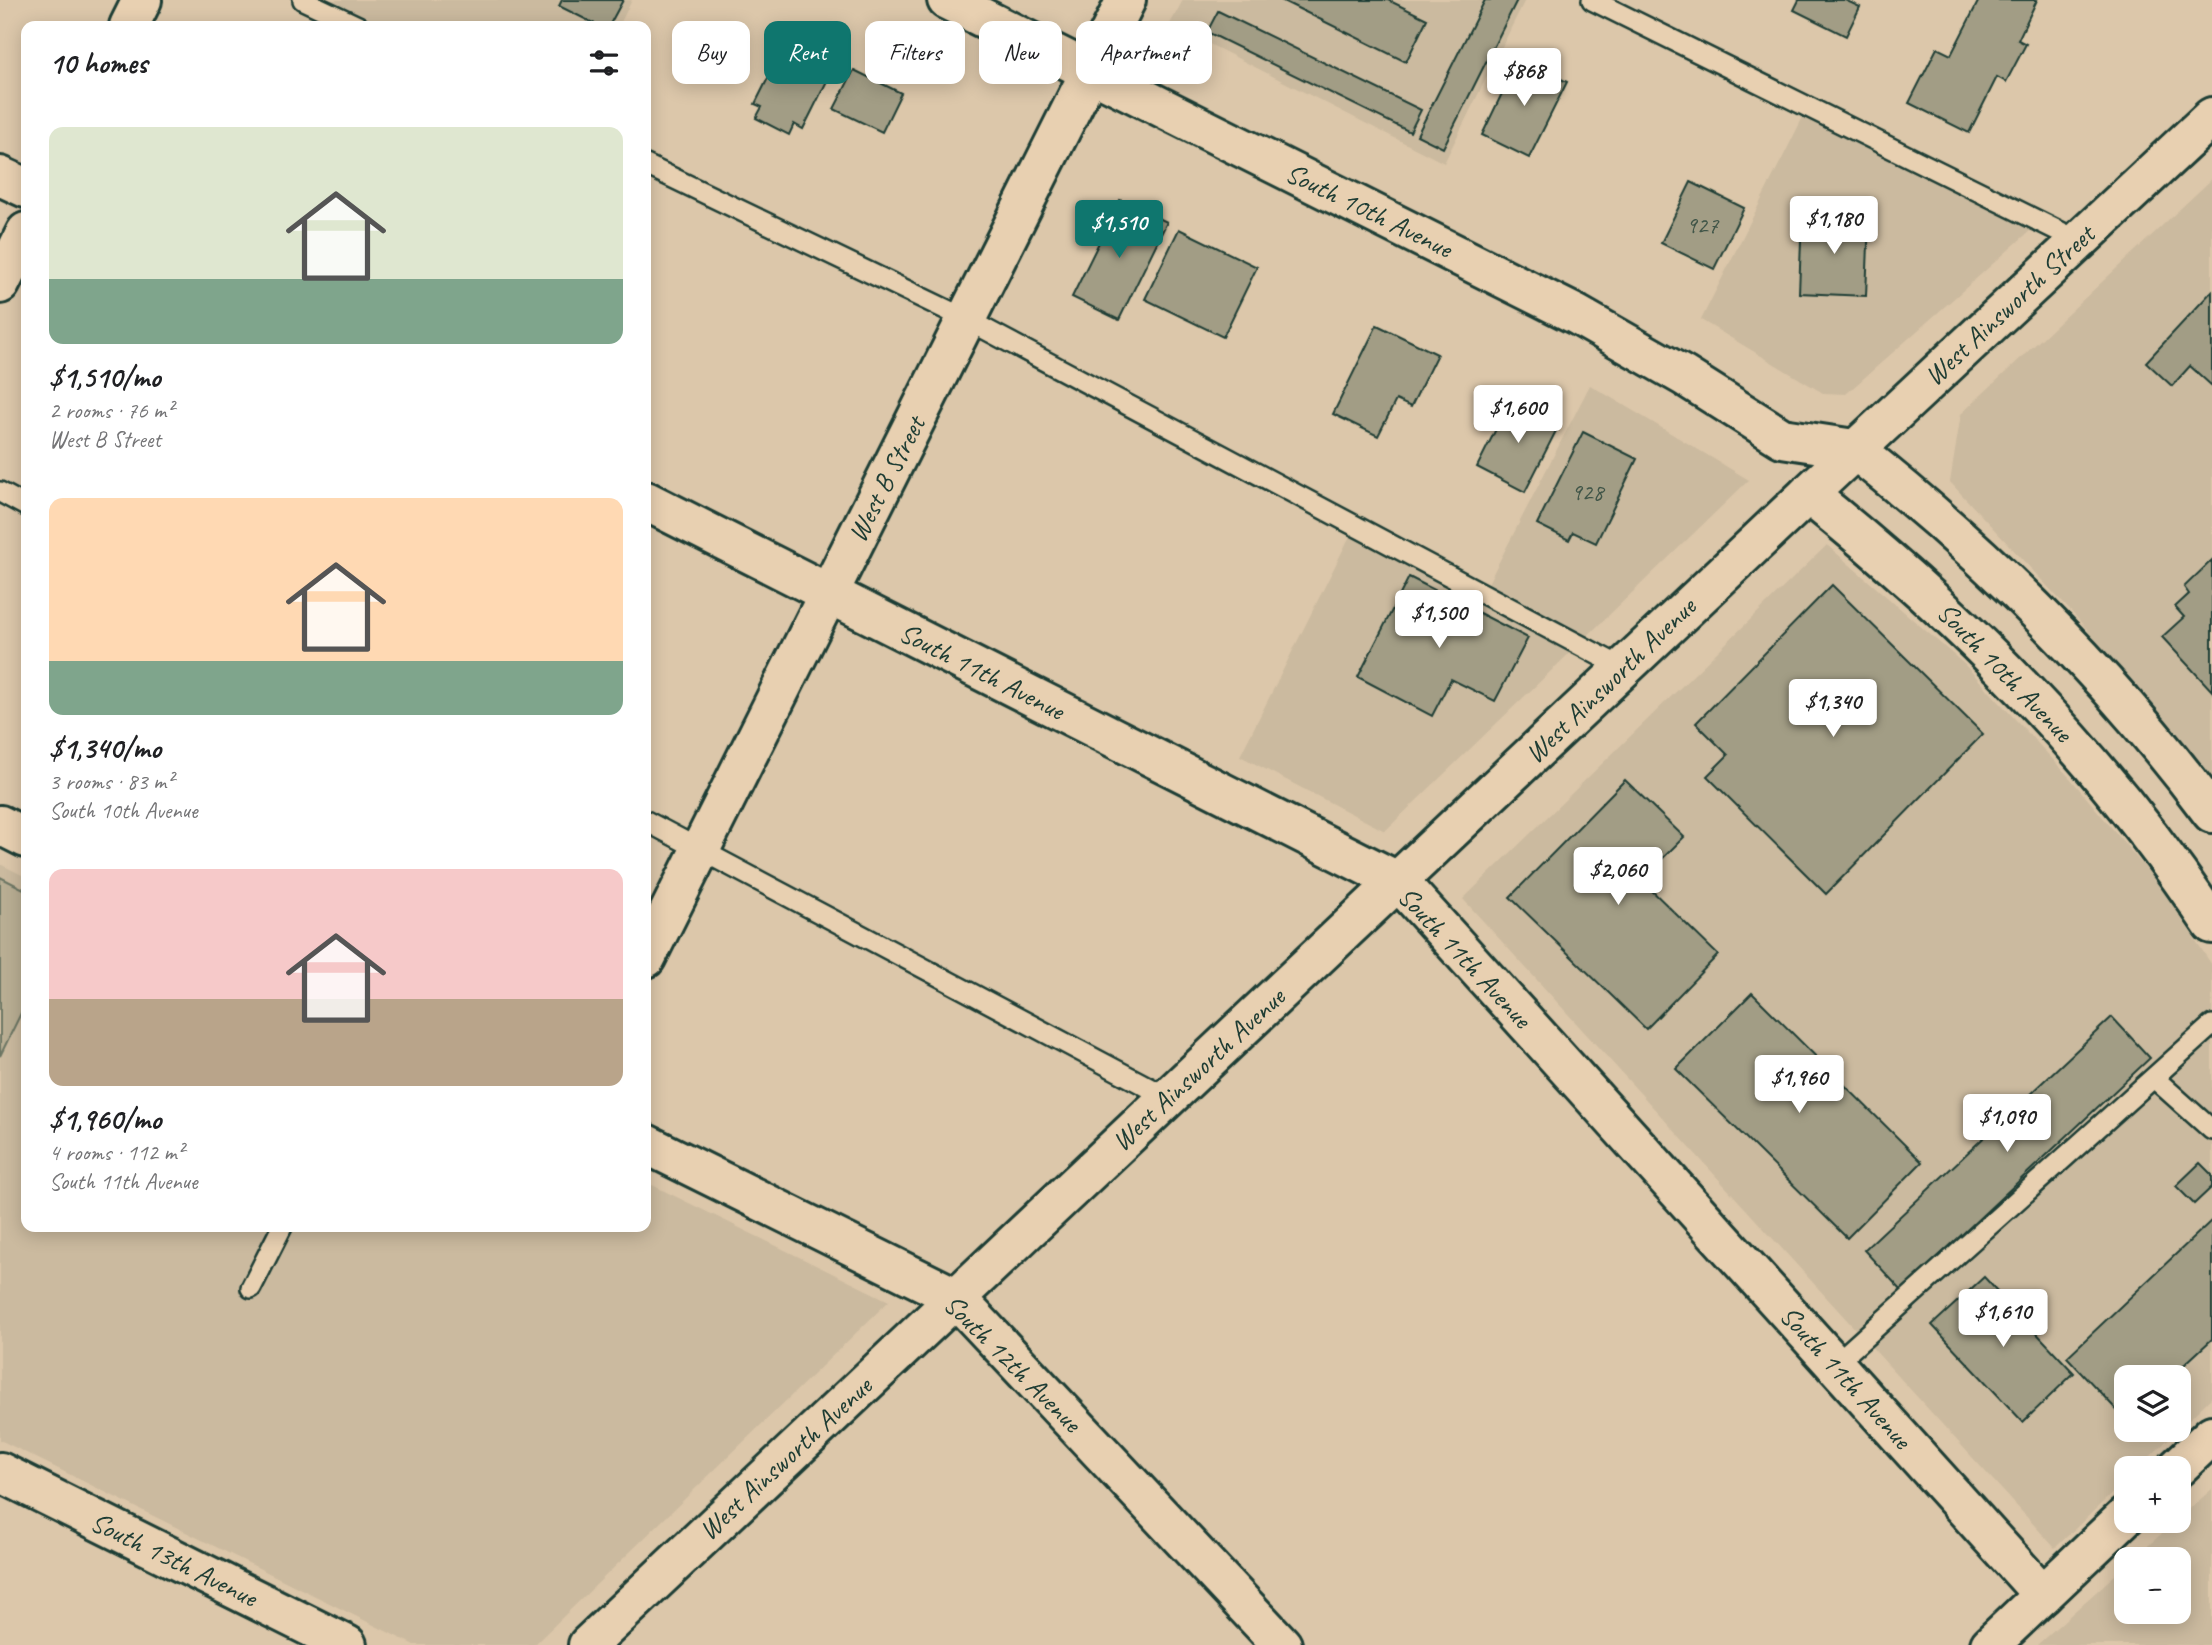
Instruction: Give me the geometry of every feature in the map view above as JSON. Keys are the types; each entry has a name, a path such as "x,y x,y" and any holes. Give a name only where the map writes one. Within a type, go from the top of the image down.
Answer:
{"street":[{"path":"132,21 142,0"},
{"name":"South 10th Avenue","path":"947,0 1076,65"},
{"name":"West B Street","path":"1116,21 1126,0"},
{"name":"West B Street","path":"651,948 1084,84"},
{"name":"South 10th Avenue","path":"1114,84 1577,315 1684,376 1782,438 1854,449"},
{"name":"West Ainsworth Street","path":"1808,494 2212,117"},
{"path":"0,176 21,186"},
{"path":"0,284 21,242"},
{"name":"South 10th Avenue","path":"1782,438 1808,494 1936,601 2034,699 2126,804 2212,924"},
{"path":"1854,449 1944,523 2046,619 2142,724 2212,813"},
{"name":"West Ainsworth Avenue","path":"588,1645 1808,494"},
{"name":"South 11th Avenue","path":"651,504 1399,882 2043,1595"},
{"path":"0,825 21,836"},
{"name":"South 12th Avenue","path":"651,1146 956,1297 1282,1645"},
{"path":"2190,1456 2212,1435"},
{"name":"South 13th Avenue","path":"0,1472 347,1645"},
{"path":"1990,1645 2114,1527"}],"lane":[{"path":"303,0 347,21"},
{"path":"1592,0 2079,241"},
{"path":"651,167 966,319 1623,668"},
{"path":"0,492 21,503"},
{"path":"651,824 1167,1097"},
{"path":"1835,1364 2212,1025"},
{"path":"2154,1078 2212,1130"},
{"path":"251,1288 279,1232"}],"shaded area":[{"path":"300,0 632,0 622,21 342,21"},
{"path":"1183,0 1525,0 1444,163 1212,45 1212,21 1172,21"},
{"path":"1803,117 2031,230 1846,394 1823,393 1701,320"},
{"path":"2212,179 2212,777 2078,619 1950,482 1961,414"},
{"path":"1590,385 1749,480 1385,831 1240,756 1354,528 1481,597"},
{"path":"1827,545 1964,664 2070,778 2157,882 2212,965 2212,1397 2191,1417 2191,1365 2114,1365 2114,1442 2165,1442 2151,1456 2114,1456 2114,1491 2055,1548 1463,899"},
{"path":"0,864 21,874 21,1232 651,1232 651,1184 889,1301 534,1645 414,1645 0,1440"},
{"path":"0,877 21,888 21,1013 0,1056"},
{"path":"2212,1489 2212,1645 2037,1645 2114,1576 2114,1624 2191,1624 2191,1547 2147,1547 2162,1533 2191,1533 2191,1508"}],"building":[{"path":"562,0 623,0 612,21 589,21 559,6"},
{"path":"1281,0 1388,0 1427,19 1406,62"},
{"path":"1485,0 1517,0 1443,148 1417,135"},
{"path":"1799,0 1845,0 1860,7 1846,36 1794,10"},
{"path":"1979,0 2037,0 2018,40 2026,44 2006,82 1997,77 1969,133 1909,103 1937,48 1951,55"},
{"path":"1218,11 1421,110 1410,132 1212,34 1212,22"},
{"path":"1519,58 1567,82 1529,158 1482,135"},
{"path":"854,70 865,75 865,84 883,84 901,93 882,132 834,109 847,84 851,84"},
{"path":"765,84 826,84 803,129 794,124 789,135 756,118 762,107 755,104"},
{"path":"1691,182 1744,208 1714,269 1661,243"},
{"path":"1120,200 1167,222 1119,320 1072,297"},
{"path":"1802,215 1869,218 1866,296 1799,293"},
{"path":"1179,229 1257,267 1223,337 1145,299"},
{"path":"2212,291 2212,386 2190,366 2172,386 2146,362"},
{"path":"1377,325 1437,354 1411,407 1396,400 1378,436 1333,414"},
{"path":"1511,399 1560,423 1525,492 1477,467"},
{"path":"1583,432 1637,459 1596,543 1573,532 1569,540 1537,524"},
{"path":"2212,560 2212,691 2162,637 2184,617 2175,607 2189,594 2184,587"},
{"path":"1409,577 1528,638 1495,701 1451,679 1432,716 1358,677"},
{"path":"1832,585 1983,734 1826,894 1707,776 1728,755 1696,723"},
{"path":"1625,780 1684,837 1641,880 1718,955 1646,1029 1510,897"},
{"path":"1752,993 1922,1162 1847,1238 1676,1069"},
{"path":"2112,1017 2150,1058 1902,1291 1864,1250"},
{"path":"2200,1163 2212,1175 2212,1187 2194,1204 2176,1186"},
{"path":"2212,1220 2212,1339 2184,1365 2114,1365 2114,1407 2067,1357"},
{"path":"1984,1277 2074,1373 2023,1422 1932,1325"}]}
